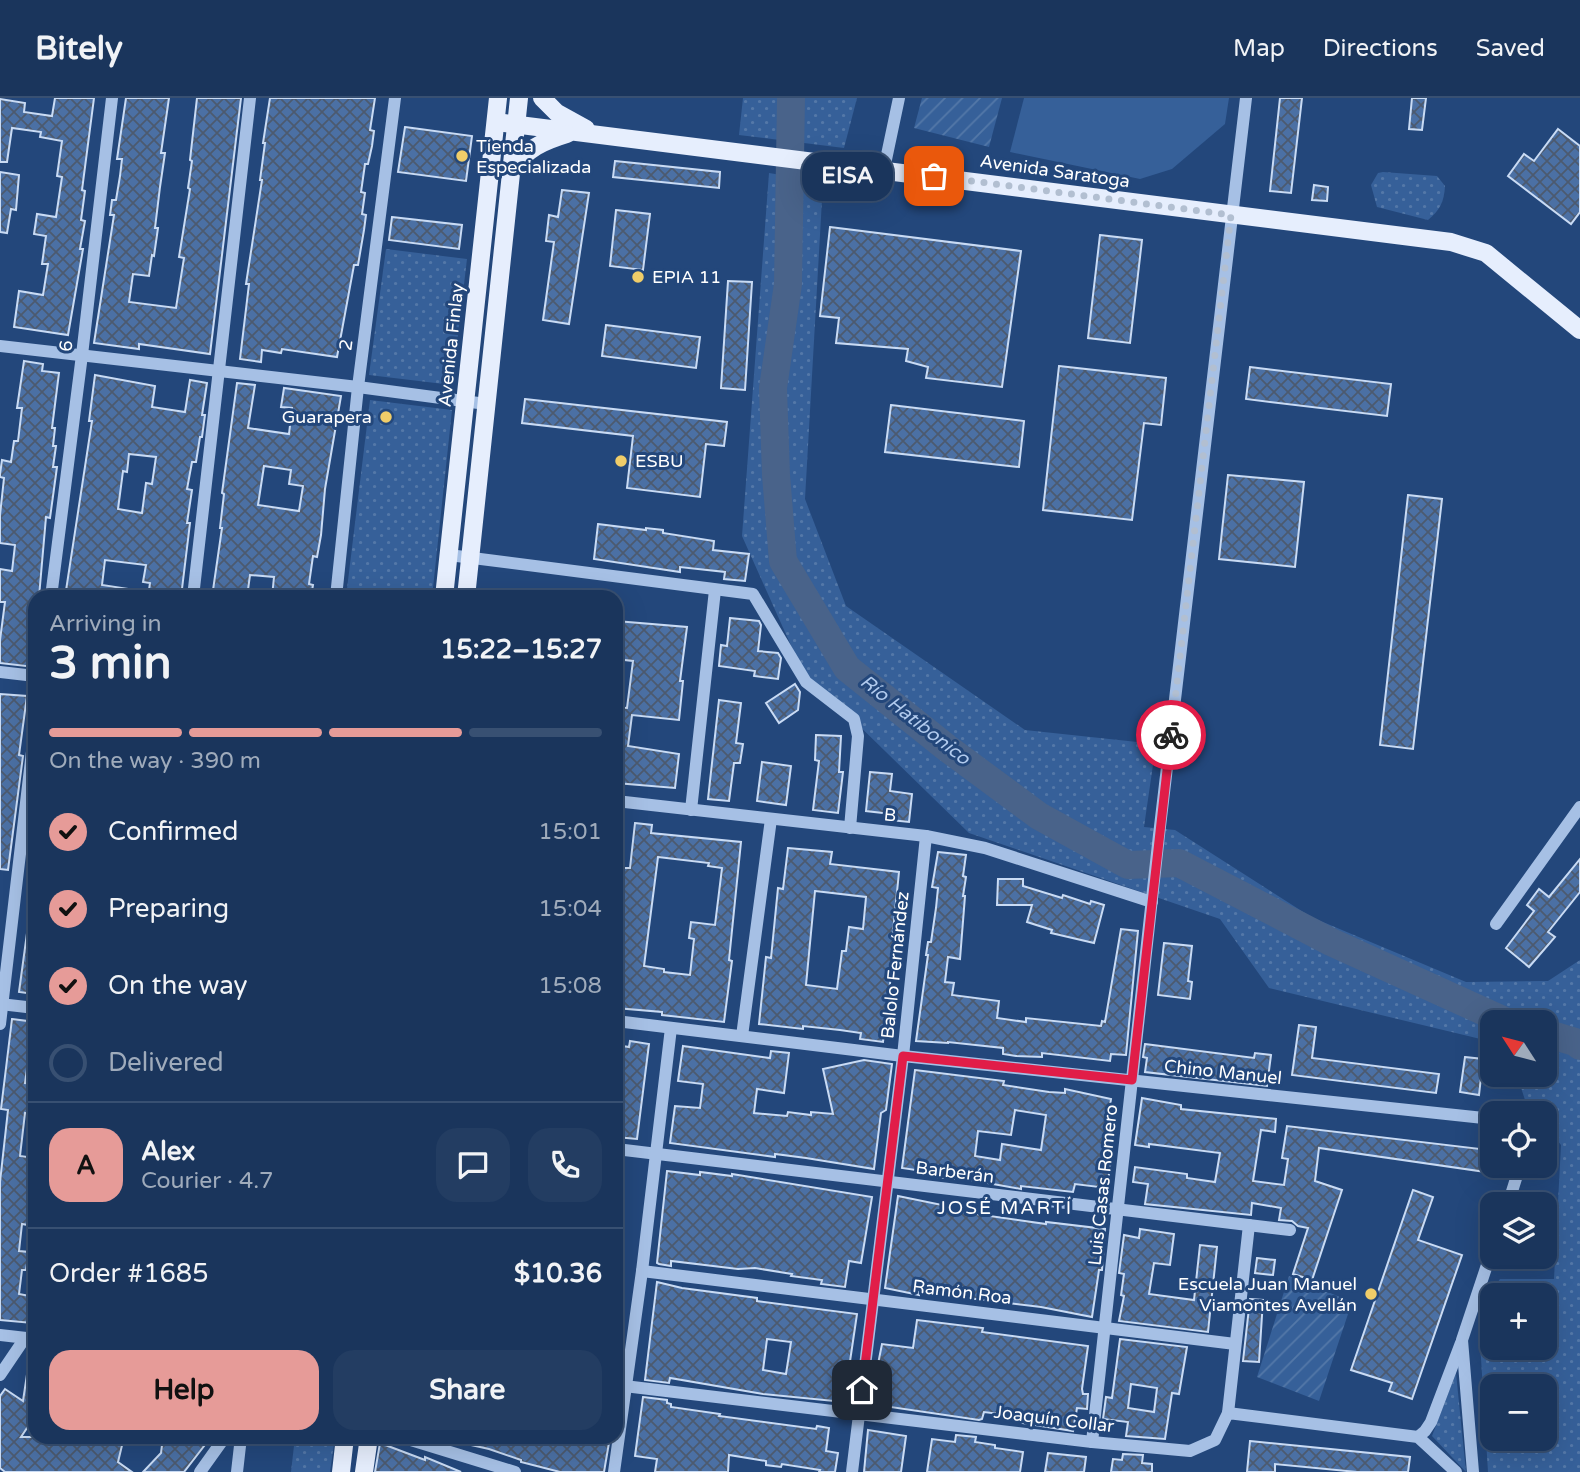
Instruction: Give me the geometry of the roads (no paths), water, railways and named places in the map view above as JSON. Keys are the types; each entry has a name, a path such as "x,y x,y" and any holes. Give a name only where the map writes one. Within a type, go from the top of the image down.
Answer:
{"main road":[{"name":"Avenida Finlay","path":"445,590 498,98"},
{"path":"467,590 519,98"},
{"path":"542,98 557,113 596,135"},
{"name":"Avenida Saratoga","path":"496,122 1451,242 1486,253 1580,330"},
{"path":"511,169 523,155 541,142 574,132"},
{"path":"341,1472 344,1444"},
{"path":"364,1472 368,1444"}],"street":[{"name":"6","path":"52,590 112,98"},
{"path":"194,590 250,98"},
{"name":"2","path":"337,590 358,387 395,98"},
{"path":"884,169 899,98"},
{"name":"Luis Casas Romero","path":"1092,1442 1159,835 1246,98"},
{"path":"0,346 486,404"},
{"path":"449,555 753,594 806,682 854,719 857,726 859,736 850,828"},
{"path":"691,810 715,590"},
{"path":"0,672 28,675"},
{"path":"0,1024 28,783"},
{"name":"B","path":"623,802 926,836 985,848 1152,902"},
{"path":"1496,924 1580,807"},
{"path":"742,1036 771,820"},
{"name":"Balolo Fernández","path":"852,1472 903,1056 926,836"},
{"path":"1,1004 28,1007"},
{"name":"Chino Manuel","path":"623,1022 903,1056 1480,1118"},
{"path":"623,1380 642,1271 671,1028"},
{"name":"Barberán","path":"623,1150 1290,1230"},
{"path":"1250,1224 1228,1413 1418,1437 1445,1466 1456,1472"},
{"path":"1418,1437 1430,1422 1486,1269"},
{"name":"Ramón Roa","path":"642,1271 1235,1344"},
{"path":"0,1335 28,1339"},
{"path":"1462,1339 1474,1472"},
{"path":"0,1374 28,1341"},
{"name":"Joaquín Collar","path":"623,1386 1092,1442 1190,1451 1215,1440 1228,1413"},
{"path":"200,1472 220,1444"},
{"path":"237,1472 240,1444"},
{"path":"424,1444 515,1472"},
{"path":"614,1472 617,1444"}],"waterway":[{"name":"Río Hatibonico","path":"791,98 788,284 773,388 783,561 847,668 947,748 1039,816 1128,865 1179,863 1331,942 1481,1010"},
{"name":"Río Hatibonico","path":"1558,1037 1580,1046"}],"place":[{"name":"Tienda Especializada","path":"462,156"},
{"name":"EISA","path":"934,176"},
{"name":"EPIA 11","path":"638,277"},
{"name":"Guarapera","path":"386,417"},
{"name":"ESBU","path":"621,461"},
{"name":"Escuela Juan Manuel Viamontes Avellán","path":"1371,1294"}],"district":[{"name":"JOSÉ MARTÍ","path":"1005,1208"}]}
